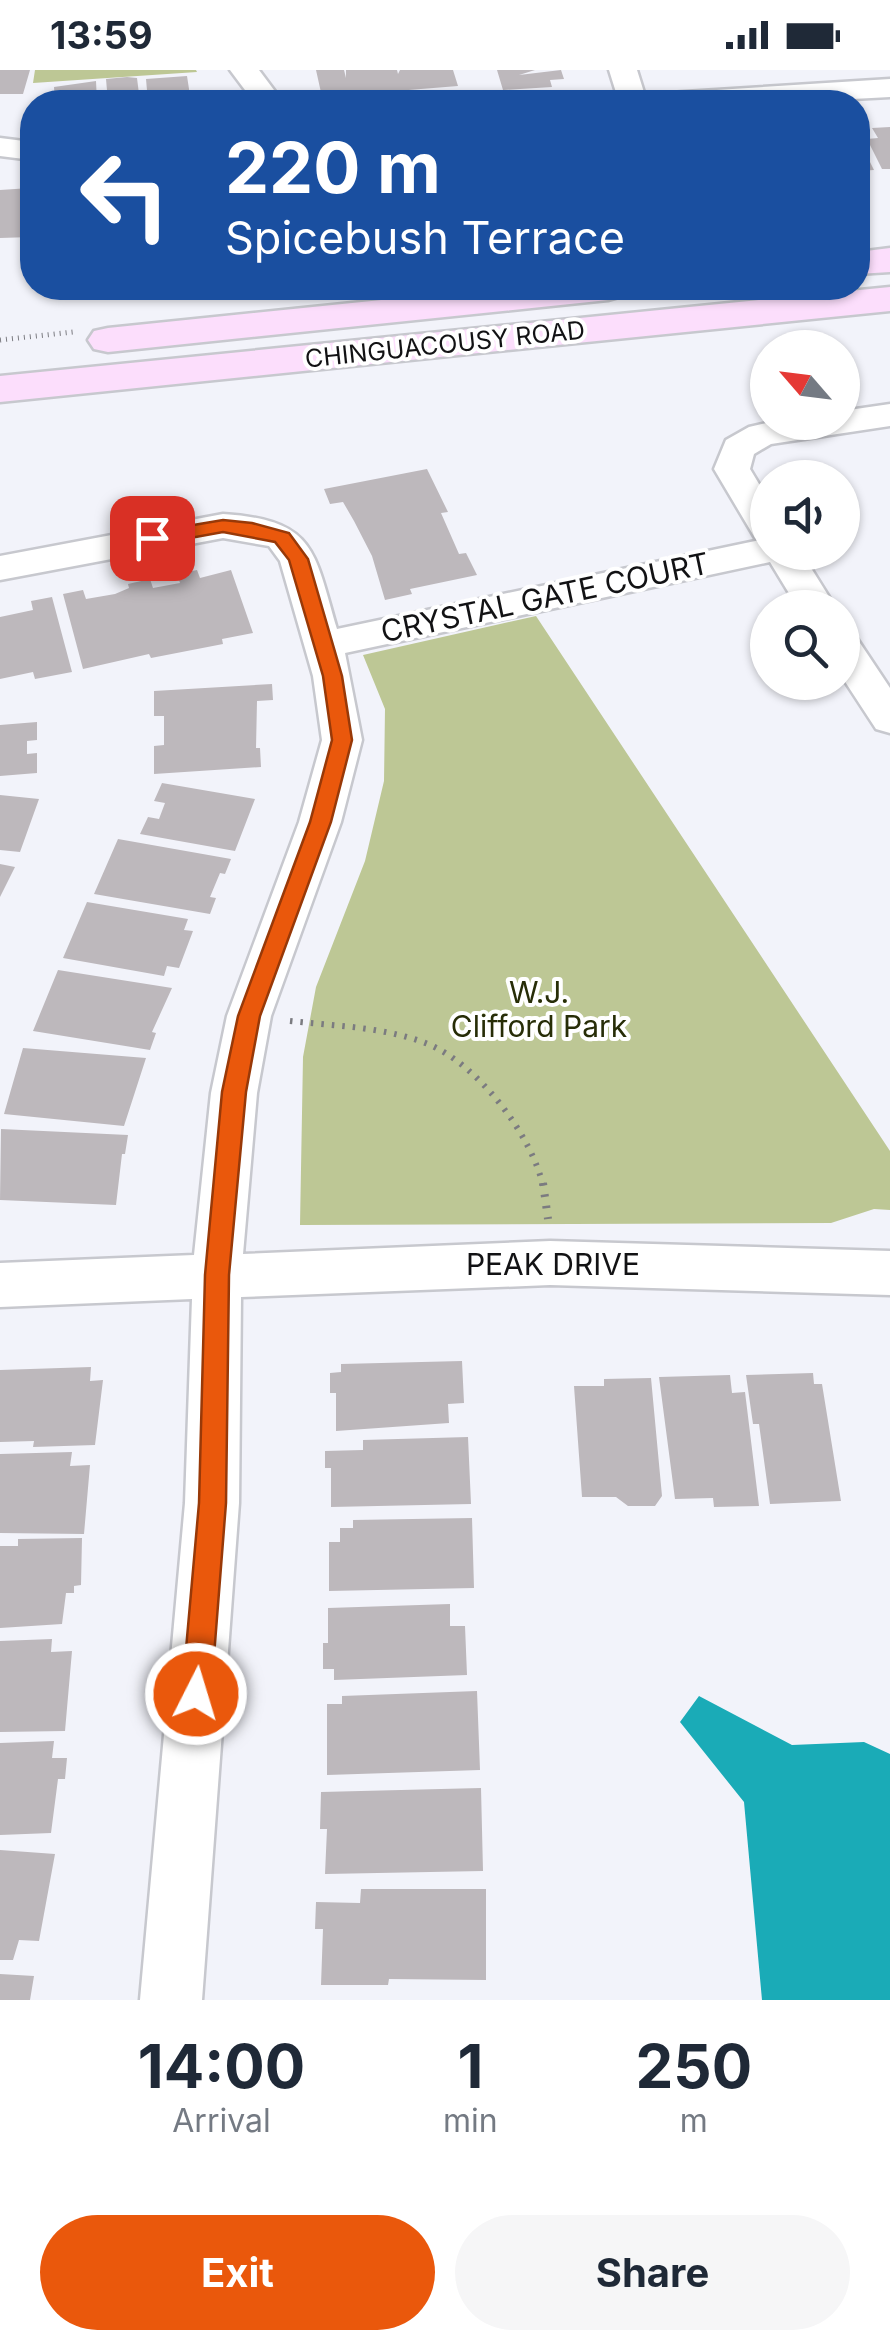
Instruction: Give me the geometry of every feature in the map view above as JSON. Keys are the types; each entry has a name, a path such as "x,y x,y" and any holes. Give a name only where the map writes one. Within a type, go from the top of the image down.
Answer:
{"main road":[{"name":"CHINGUACOUSY ROAD","path":"0,389 890,298"},
{"name":"CHINGUACOUSY ROAD","path":"76,343 492,300"}],"street":[{"path":"244,70 260,90"},
{"path":"858,90 890,88"},
{"path":"860,419 890,415"},
{"path":"750,500 732,469 738,448 752,440"},
{"path":"0,568 223,526 252,528 282,538 298,559 332,676 342,740 320,822 249,1016 234,1092 217,1275 212,1503 171,2000"},
{"name":"CRYSTAL GATE COURT","path":"323,645 750,554"},
{"path":"860,673 890,718"},
{"name":"PEAK DRIVE","path":"0,1285 550,1262 890,1273"}],"path":[{"path":"249,1016 373,1031 441,1050 498,1100 534,1151 548,1197 550,1262"}],"green space":[{"path":"35,70 196,70 197,72 33,83"},
{"name":"W.J. Clifford Park","path":"536,616 890,1151 890,1210 874,1209 831,1223 300,1225 303,1057 316,987 365,861 384,781 385,709 363,655"}],"water":[{"path":"699,1696 792,1745 864,1742 890,1754 890,2000 762,2000 744,1802 680,1722"}],"building":[{"path":"0,70 30,70 20,94 0,94"},
{"path":"316,70 344,70 346,78 346,70 397,70 398,74 400,70 453,70 458,86 409,90 320,90"},
{"path":"497,70 535,70 519,75 561,70 564,79 550,80 552,87 503,90"},
{"path":"187,76 189,90 147,90 146,79"},
{"path":"137,78 138,90 107,90 106,79"},
{"path":"96,81 96,90 54,90"},
{"path":"890,127 890,169 882,169 870,145 870,139 878,138 872,128"},
{"path":"20,189 20,237 0,238 0,190"},
{"path":"427,469 448,512 441,513 459,554 466,553 477,575 410,589 412,594 385,600 372,556 354,521 343,502 330,504 324,489"},
{"path":"197,570 200,578 231,570 253,633 222,639 223,644 151,658 149,654 83,669 63,594 83,590 86,599 115,594 129,588 128,584 150,579 153,588 180,583 177,574"},
{"path":"52,597 72,672 35,679 33,672 0,679 0,617 33,610 31,601"},
{"path":"272,684 273,700 257,701 256,748 260,748 261,767 154,774 154,746 164,745 164,716 154,716 154,691"},
{"path":"37,722 37,740 27,741 27,754 37,753 37,773 0,776 0,725"},
{"path":"162,783 255,799 235,851 140,834 148,817 159,819 165,803 154,801"},
{"path":"0,795 39,799 20,852 0,850"},
{"path":"118,839 231,859 210,897 216,898 210,914 94,894"},
{"path":"0,864 15,867 0,897"},
{"path":"87,902 188,919 184,930 193,931 179,968 167,966 164,976 63,958"},
{"path":"58,970 172,988 152,1032 156,1033 150,1050 33,1031"},
{"path":"23,1048 146,1058 124,1126 4,1114"},
{"path":"1,1129 128,1135 116,1205 0,1200"},
{"path":"462,1361 464,1403 448,1404 449,1423 336,1431 336,1393 330,1393 330,1373 341,1372 341,1364"},
{"path":"91,1367 90,1381 103,1380 95,1445 33,1447 34,1441 0,1442 0,1370"},
{"path":"813,1373 814,1384 822,1384 841,1501 770,1504 759,1424 753,1424 746,1375"},
{"path":"730,1375 732,1393 745,1392 759,1506 714,1507 713,1498 675,1499 659,1377"},
{"path":"651,1378 662,1496 655,1506 628,1506 616,1497 582,1497 574,1386 604,1386 604,1379"},
{"path":"468,1437 471,1504 331,1507 331,1468 325,1468 325,1451 363,1450 363,1440"},
{"path":"72,1452 70,1466 90,1465 84,1534 0,1533 0,1454"},
{"path":"472,1518 474,1588 329,1591 329,1542 340,1542 340,1528 353,1528 353,1520"},
{"path":"82,1538 81,1585 74,1586 74,1593 66,1593 62,1624 0,1628 0,1546 18,1546 18,1539"},
{"path":"450,1604 450,1626 465,1626 467,1675 334,1680 334,1669 323,1669 328,1608"},
{"path":"52,1639 51,1652 72,1651 65,1731 0,1732 0,1641"},
{"path":"477,1691 480,1770 327,1775 327,1704 342,1704 342,1696"},
{"path":"54,1741 52,1758 67,1758 65,1779 58,1779 51,1833 0,1835 0,1743"},
{"path":"481,1788 483,1871 325,1874 327,1829 320,1829 321,1792"},
{"path":"0,1850 55,1854 39,1941 19,1940 13,1960 0,1960"},
{"path":"361,1889 486,1889 486,1980 389,1979 388,1985 321,1985 323,1929 315,1929 316,1902 360,1903"},
{"path":"0,1974 34,1976 30,2000 0,2000"}],"route":[{"path":"152,538 223,526 252,528 282,538 298,559 332,676 342,740 320,822 249,1016 234,1092 217,1275 212,1503 196,1694"}]}
